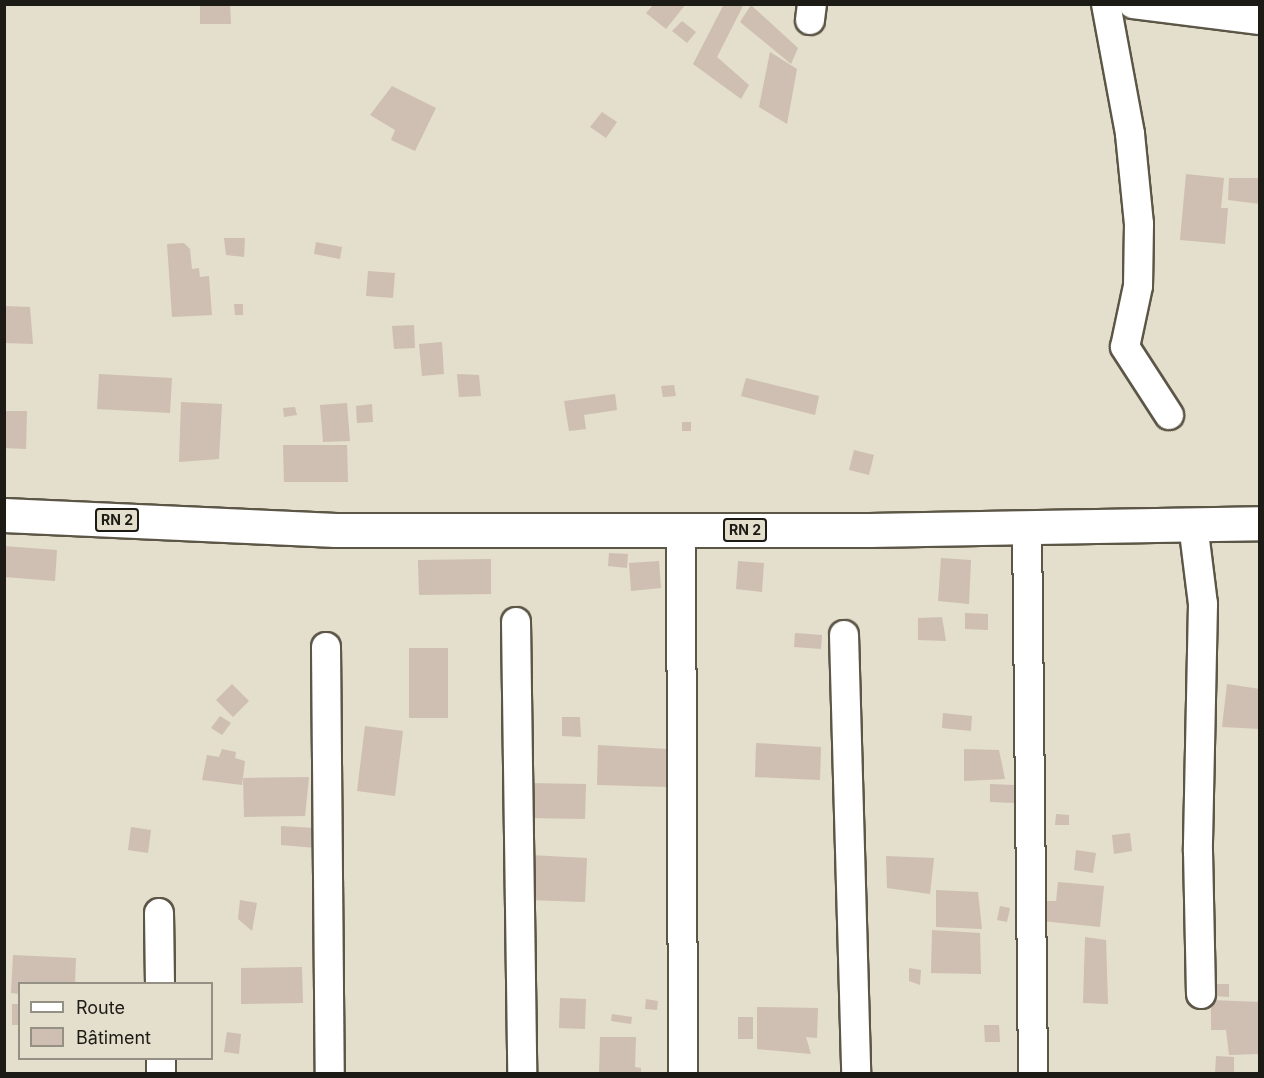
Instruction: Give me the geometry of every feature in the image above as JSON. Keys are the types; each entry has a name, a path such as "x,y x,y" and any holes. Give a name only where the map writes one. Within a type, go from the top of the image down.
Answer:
{"highway":[{"name":"RN 2","path":"4,515 336,530 681,530 1260,523"}],"street":[{"path":"1106,4 1130,134 1139,224 1138,286 1125,347 1169,415"},
{"path":"1133,4 1260,20"},
{"path":"1193,524 1203,603 1198,851 1201,994"},
{"path":"1027,527 1033,1074"},
{"path":"681,530 683,1074"},
{"path":"516,622 522,1074"},
{"path":"844,636 855,1074"},
{"path":"326,647 330,1074"},
{"path":"159,913 160,982"}],"building":[{"path":"200,4 230,4 231,24 200,24"},
{"path":"654,4 686,4 666,29 646,13"},
{"path":"724,4 744,4 717,57 749,85 741,99 693,64"},
{"path":"751,5 798,48 791,64 740,22"},
{"path":"682,21 696,32 687,43 672,31"},
{"path":"770,52 797,69 787,124 759,107"},
{"path":"392,86 436,108 415,151 391,140 395,130 370,115"},
{"path":"602,112 617,122 606,138 590,127"},
{"path":"1186,174 1224,178 1221,208 1228,208 1225,244 1180,240"},
{"path":"1229,178 1260,178 1260,204 1228,200"},
{"path":"224,238 245,238 244,257 226,255"},
{"path":"316,242 342,247 340,259 314,254"},
{"path":"184,243 190,249 192,269 199,268 200,277 209,276 212,315 172,317 167,244"},
{"path":"368,271 395,273 393,298 366,296"},
{"path":"234,304 243,304 243,315 235,315"},
{"path":"4,306 30,307 33,344 4,343"},
{"path":"414,325 415,348 394,349 392,326"},
{"path":"442,342 444,374 422,376 419,344"},
{"path":"99,374 172,378 170,413 97,409"},
{"path":"457,374 479,375 481,396 459,397"},
{"path":"746,378 819,396 815,415 741,396"},
{"path":"674,385 676,396 663,397 661,386"},
{"path":"615,394 617,410 584,415 586,429 569,431 564,401"},
{"path":"181,402 222,404 219,459 179,462"},
{"path":"347,403 350,441 323,442 320,405"},
{"path":"372,404 373,422 357,423 356,406"},
{"path":"295,407 297,415 284,417 283,408"},
{"path":"4,411 27,411 26,449 4,448"},
{"path":"682,422 691,422 691,431 682,431"},
{"path":"283,445 347,445 348,482 284,482"},
{"path":"854,450 874,455 869,475 849,470"},
{"path":"4,546 57,550 55,581 4,577"},
{"path":"609,553 628,554 627,568 608,566"},
{"path":"941,558 971,560 969,604 938,601"},
{"path":"491,559 491,594 419,595 418,560"},
{"path":"659,561 661,588 631,591 629,563"},
{"path":"738,561 764,563 762,592 736,589"},
{"path":"965,613 988,614 988,630 965,629"},
{"path":"942,617 946,641 918,640 918,618"},
{"path":"795,633 822,635 821,649 794,647"},
{"path":"409,648 448,648 448,718 409,718"},
{"path":"232,684 249,701 233,717 216,700"},
{"path":"1227,684 1260,689 1260,729 1222,727"},
{"path":"943,713 972,716 971,731 942,728"},
{"path":"220,716 231,723 222,735 211,728"},
{"path":"562,717 580,717 581,737 562,736"},
{"path":"365,726 403,731 395,796 357,791"},
{"path":"756,743 821,747 820,780 755,777"},
{"path":"598,745 667,749 667,787 597,785"},
{"path":"222,749 236,752 235,758 245,761 242,785 202,780 207,755 219,757"},
{"path":"964,749 999,750 1005,779 964,781"},
{"path":"309,777 305,816 244,817 243,778"},
{"path":"526,783 586,784 585,819 526,818"},
{"path":"990,784 1014,785 1014,803 990,802"},
{"path":"1056,814 1069,815 1069,825 1055,825"},
{"path":"281,826 314,828 316,848 281,845"},
{"path":"131,827 151,830 148,853 128,850"},
{"path":"1130,833 1132,851 1114,854 1112,835"},
{"path":"1076,850 1096,853 1093,873 1074,870"},
{"path":"530,855 587,858 585,902 528,900"},
{"path":"886,856 934,858 930,894 887,888"},
{"path":"1058,882 1104,886 1100,927 1042,921 1043,901 1056,901"},
{"path":"936,890 978,892 982,929 936,927"},
{"path":"240,900 257,903 252,931 238,919"},
{"path":"1000,906 1010,908 1007,922 997,920"},
{"path":"932,930 980,933 981,974 931,973"},
{"path":"1085,937 1106,940 1108,1004 1083,1003"},
{"path":"13,955 76,958 75,982 18,982 18,994 11,993"},
{"path":"302,967 303,1003 241,1004 241,968"},
{"path":"909,968 921,970 920,985 909,981"},
{"path":"1210,984 1229,984 1229,997 1212,996"},
{"path":"560,998 586,999 585,1029 559,1028"},
{"path":"646,999 658,1001 657,1010 645,1009"},
{"path":"1211,1000 1260,1002 1260,1054 1229,1055 1226,1030 1211,1030"},
{"path":"12,1004 18,1004 18,1025 12,1025"},
{"path":"757,1007 818,1008 817,1038 806,1037 811,1054 757,1049"},
{"path":"612,1014 632,1017 631,1024 611,1021"},
{"path":"738,1017 753,1017 753,1039 738,1039"},
{"path":"984,1025 999,1025 1000,1042 985,1042"},
{"path":"227,1032 241,1034 239,1054 224,1052"},
{"path":"600,1037 636,1037 635,1067 641,1068 641,1074 599,1074"},
{"path":"1216,1056 1234,1057 1234,1074 1215,1074"}]}
